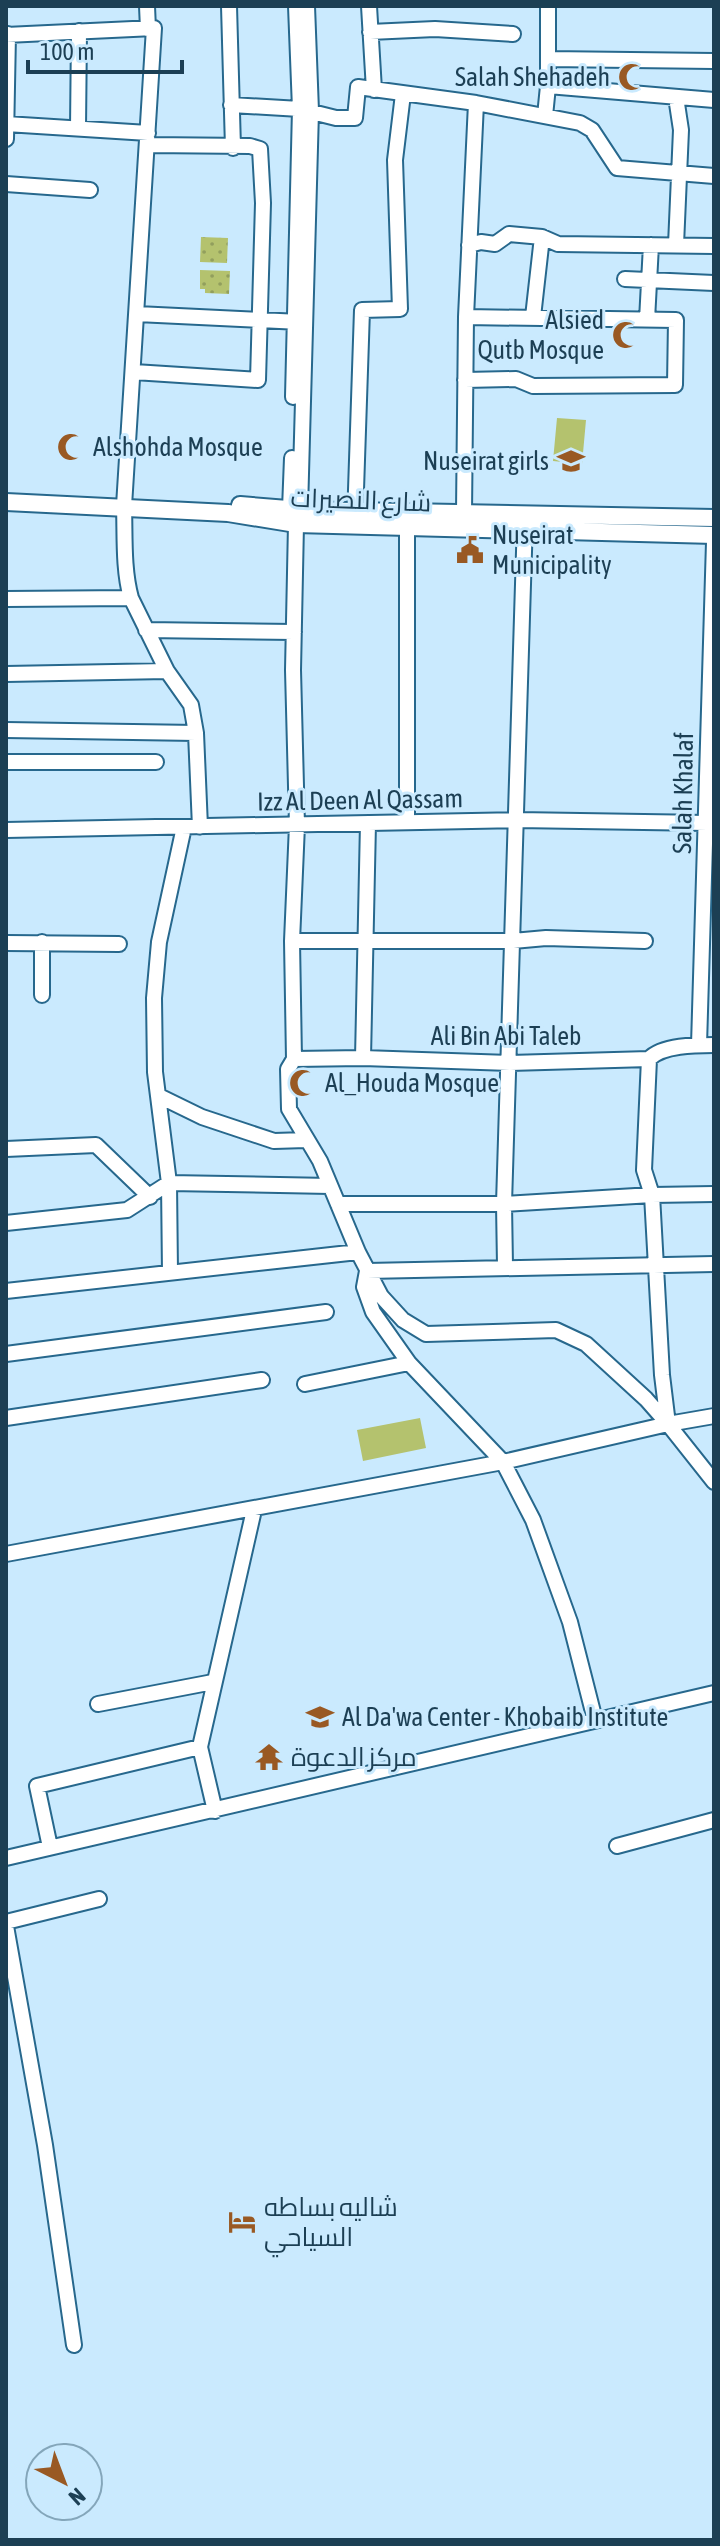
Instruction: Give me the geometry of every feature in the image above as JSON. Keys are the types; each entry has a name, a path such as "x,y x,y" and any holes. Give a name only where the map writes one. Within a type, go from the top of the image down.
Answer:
{"main road":[{"name":"شارع النصيرات","path":"6,491 356,518 525,522 714,535"},
{"name":"شارع النصيرات","path":"6,502 124,502"},
{"name":"شارع النصيرات","path":"407,519 464,513 525,522 714,518"}],"street":[{"path":"147,6 148,29"},
{"path":"229,6 233,148"},
{"path":"296,6 305,110"},
{"path":"307,6 295,514 297,825 292,941 294,1059 288,1069 289,1109 320,1161 367,1271 381,1296 403,1320 426,1334 556,1330 586,1344 646,1399 714,1482"},
{"path":"369,6 374,90"},
{"path":"545,116 548,6"},
{"path":"6,139 7,34 154,28 124,502 127,585 167,671 191,705 196,733 200,827"},
{"path":"370,32 424,28 513,34"},
{"path":"78,128 79,31"},
{"path":"548,59 714,61"},
{"path":"548,86 714,100"},
{"path":"231,105 305,110 336,118 355,118 358,87 476,103 580,123 592,130 617,168 714,176"},
{"path":"356,518 362,310 400,309 395,160 403,94"},
{"path":"676,97 681,130 676,245"},
{"path":"464,513 466,317 476,103"},
{"path":"6,124 78,128 148,139 260,149 263,169 258,380 134,372"},
{"path":"6,184 90,190"},
{"path":"469,245 481,242 495,244 502,242 509,234 542,237 558,244 714,246"},
{"path":"533,317 542,237"},
{"path":"647,320 651,245"},
{"path":"625,279 714,283"},
{"path":"137,314 299,322"},
{"path":"465,380 516,379 533,386 675,385 676,320 466,317"},
{"path":"407,519 407,822"},
{"path":"505,1266 504,1204 525,522"},
{"name":"Salah Khalaf","path":"706,1045 714,542"},
{"path":"6,599 131,598"},
{"path":"146,630 294,632"},
{"path":"6,674 167,671"},
{"path":"6,730 196,733"},
{"path":"6,762 156,762"},
{"name":"Izz Al Deen Al Qassam","path":"6,830 517,820 710,824"},
{"path":"363,1058 368,823"},
{"path":"170,1272 169,1183 155,1072 154,1030 159,942 184,827"},
{"path":"292,941 513,941 546,938 645,941"},
{"path":"42,942 42,995"},
{"path":"6,943 119,944"},
{"name":"Ali Bin Abi Taleb","path":"294,1059 510,1063 649,1059 655,1053 706,1045"},
{"path":"649,1059 644,1163 652,1195 662,1375 668,1424"},
{"path":"159,1096 202,1117 274,1141 306,1140"},
{"path":"6,1149 96,1145 150,1197"},
{"path":"6,1223 127,1210 169,1183 330,1186"},
{"path":"338,1204 504,1204 714,1194"},
{"path":"6,1291 358,1252"},
{"path":"367,1271 714,1264"},
{"path":"367,1271 364,1287 373,1312 409,1363 503,1462 533,1520 570,1622 595,1720"},
{"path":"6,1354 326,1312"},
{"path":"305,1384 409,1363"},
{"path":"6,1418 262,1380"},
{"path":"6,1554 503,1462 714,1416"},
{"path":"215,1811 200,1747 254,1510"},
{"path":"98,1704 213,1682"},
{"path":"6,1858 714,1693"},
{"path":"50,1847 37,1786 200,1747"},
{"path":"617,1846 714,1820"},
{"path":"74,2345 45,2145 6,1924 99,1899"}],"green space":[{"path":"201,237 228,238 227,263 200,262"},
{"path":"200,270 230,271 229,294 205,293 205,289 200,289"},
{"path":"557,418 586,420 582,464 553,461"},
{"path":"420,1418 426,1448 363,1461 357,1430"}],"place":[{"name":"Salah Shehadeh","path":"632,77"},
{"name":"Alsied Qutb Mosque","path":"626,335"},
{"name":"Alshohda Mosque","path":"71,447"},
{"name":"Nuseirat girls","path":"571,461"},
{"name":"Nuseirat Municipality","path":"470,550"},
{"name":"Al_Houda Mosque","path":"303,1083"},
{"name":"Al Da'wa Center - Khobaib Institute","path":"320,1717"},
{"name":"مركز الدعوة","path":"269,1757"},
{"name":"شاليه بساطه السياحي","path":"242,2222"}]}
